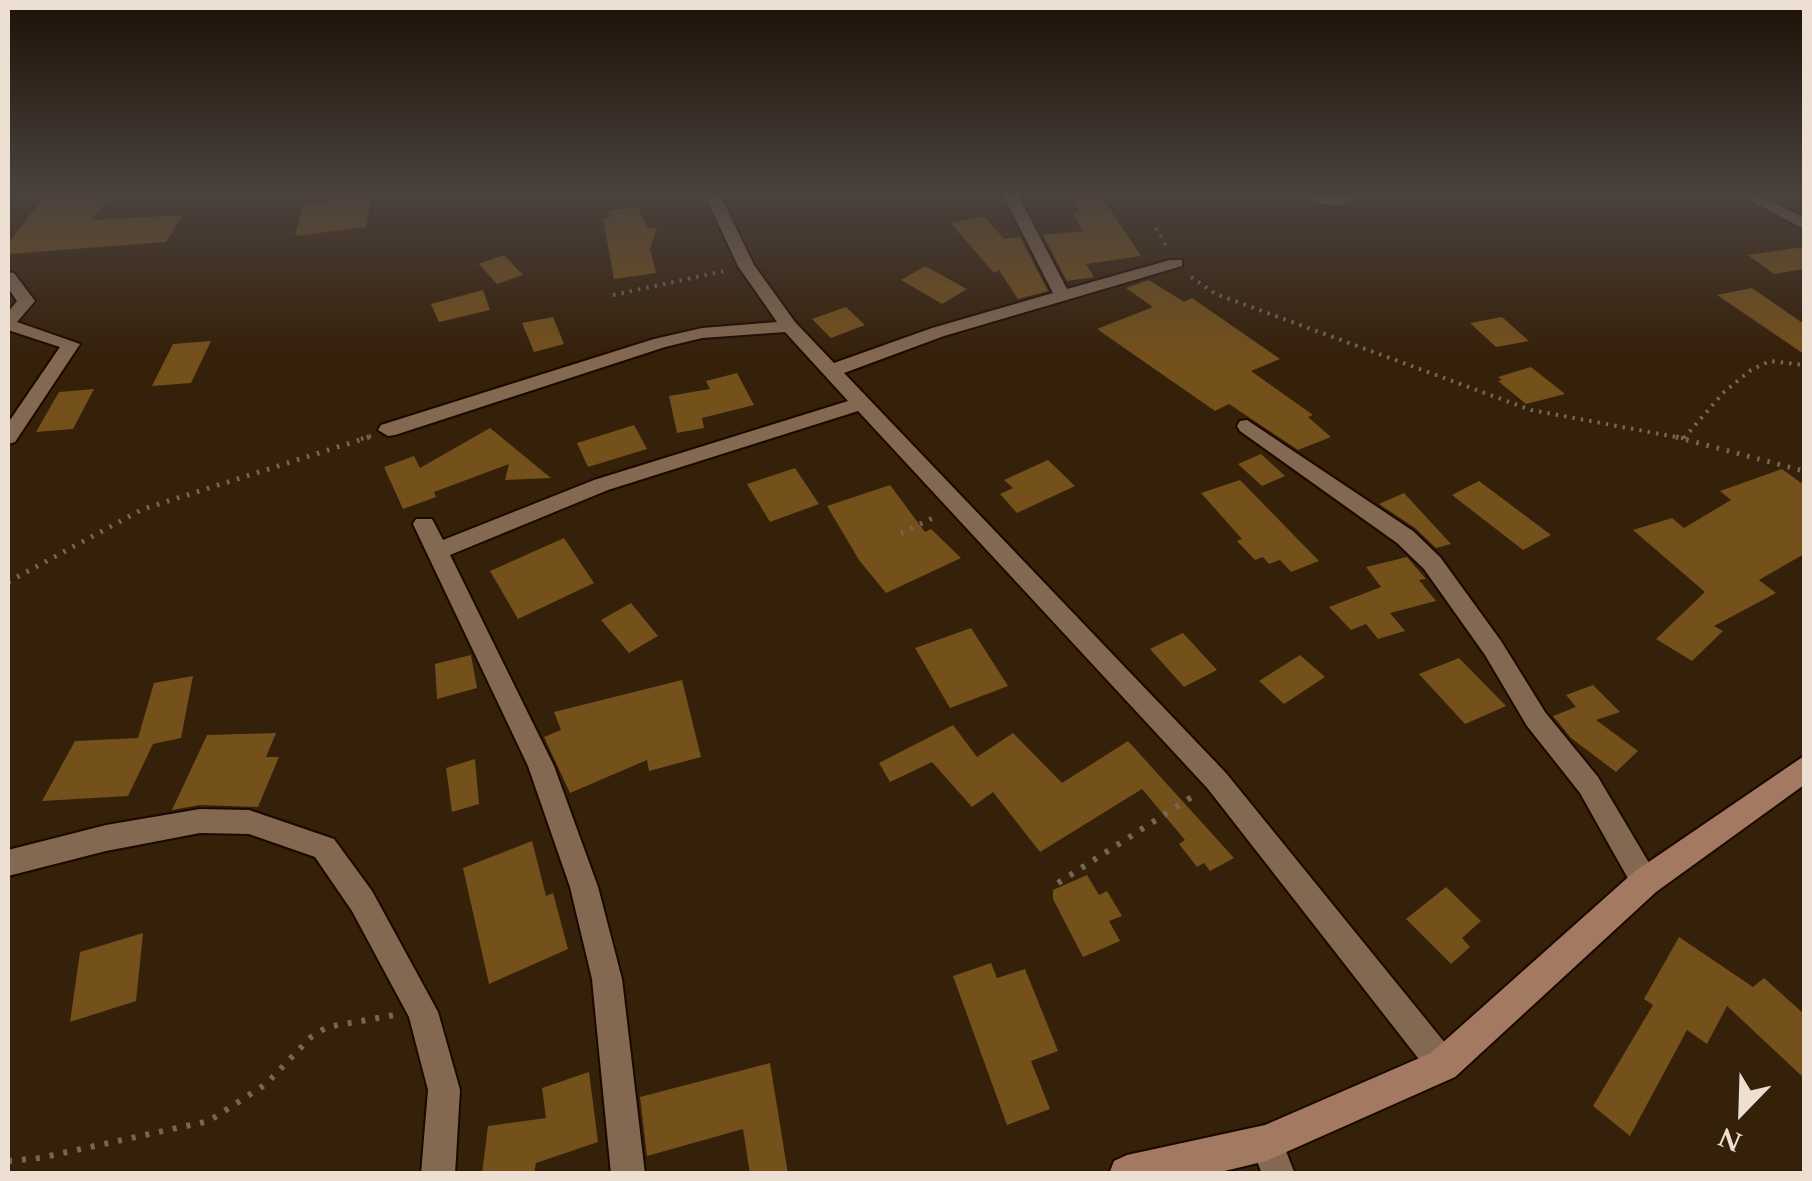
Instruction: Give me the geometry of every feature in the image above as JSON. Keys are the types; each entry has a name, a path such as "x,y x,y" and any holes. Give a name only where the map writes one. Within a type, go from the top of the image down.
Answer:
{"street":[{"path":"736,246 746,266 790,326 1218,781 1443,1065"},
{"path":"1037,246 1062,295"},
{"path":"832,371 938,332 1176,263"},
{"path":"8,277 26,301 8,323 71,344 8,437"},
{"path":"388,430 660,342 702,333 790,326"},
{"path":"438,551 601,485 862,403"},
{"path":"1247,426 1406,537 1432,562 1493,648 1536,719 1589,785 1644,882"},
{"path":"424,524 541,766 584,887 607,979 628,1174"},
{"path":"1127,1174 1273,1158 1443,1065 1644,882 1804,769"},
{"path":"8,863 106,838 200,821 250,822 324,848 362,901 423,1012 444,1090 438,1174"}],"path":[{"path":"1166,246 1176,263 1216,294 1531,410 1683,438 1804,470"},
{"path":"613,295 746,266"},
{"path":"1683,438 1724,392 1751,370 1770,361 1804,365"},
{"path":"8,582 143,508 388,430"},
{"path":"902,533 960,505"},
{"path":"1058,883 1218,781"},
{"path":"8,1161 40,1158 208,1121 266,1084 311,1037 327,1027 423,1012"}],"building":[{"path":"8,246 112,246 8,254"},
{"path":"608,246 651,246 656,273 614,279"},
{"path":"971,246 1025,246 1048,291 1018,299 999,270 994,273"},
{"path":"1049,246 1134,246 1141,256 1086,264 1094,277 1067,281"},
{"path":"1804,247 1804,269 1774,274 1748,255"},
{"path":"504,255 523,275 497,284 479,264"},
{"path":"925,266 967,289 942,304 901,280"},
{"path":"1149,280 1184,302 1192,298 1280,359 1251,371 1313,415 1308,417 1331,437 1298,450 1229,404 1215,411 1097,329 1153,307 1126,288"},
{"path":"1752,288 1804,324 1804,354 1717,295"},
{"path":"483,290 490,310 439,322 431,304"},
{"path":"846,307 865,325 831,338 812,319"},
{"path":"553,317 564,344 534,352 522,323"},
{"path":"1502,317 1529,341 1496,347 1470,323"},
{"path":"211,341 191,383 152,386 173,344"},
{"path":"1531,367 1565,394 1526,404 1498,381 1502,380 1498,377"},
{"path":"737,373 754,405 702,418 704,428 677,433 669,396 710,389 706,381"},
{"path":"94,389 73,429 36,432 59,392"},
{"path":"634,425 647,449 588,467 577,443"},
{"path":"490,428 551,478 505,480 509,464 434,492 436,497 403,509 384,467 414,456 420,468"},
{"path":"1261,454 1285,476 1262,486 1238,464"},
{"path":"1048,460 1075,486 1017,513 1000,494 1013,488 1004,480"},
{"path":"795,468 819,504 770,522 747,484"},
{"path":"1782,469 1804,485 1804,554 1759,580 1776,593 1714,626 1723,631 1692,661 1656,639 1705,592 1633,530 1672,518 1684,528 1731,500 1720,491"},
{"path":"1240,480 1319,561 1291,572 1280,560 1269,564 1263,557 1255,560 1237,541 1242,539 1201,493"},
{"path":"1479,481 1551,535 1523,550 1452,495"},
{"path":"890,485 925,532 931,529 961,558 886,593 859,560 827,506"},
{"path":"1404,493 1451,544 1436,548 1379,504"},
{"path":"564,538 594,583 518,619 490,571"},
{"path":"1407,557 1426,579 1419,580 1436,601 1390,613 1405,631 1378,639 1366,624 1351,630 1329,607 1381,587 1366,567"},
{"path":"631,603 658,636 629,653 601,620"},
{"path":"971,628 1008,686 950,708 915,648"},
{"path":"1183,633 1217,670 1184,687 1150,649"},
{"path":"471,655 477,688 437,699 435,664"},
{"path":"1300,655 1325,677 1284,704 1259,681"},
{"path":"1459,658 1506,706 1465,724 1419,674"},
{"path":"193,676 181,738 153,744 128,796 42,801 75,741 138,738 154,683"},
{"path":"682,680 701,757 649,771 647,760 570,793 544,737 561,730 554,712"},
{"path":"1593,685 1620,712 1596,720 1638,751 1616,772 1571,738 1553,716 1576,707 1566,695"},
{"path":"953,725 977,757 1013,733 1062,783 1128,741 1234,858 1210,871 1204,863 1197,867 1179,844 1185,840 1142,789 1040,852 993,792 972,807 932,762 890,782 879,763"},
{"path":"276,733 266,757 279,757 258,807 200,805 172,810 207,735"},
{"path":"475,759 479,804 452,812 446,768"},
{"path":"532,841 546,896 553,893 568,949 489,984 463,868"},
{"path":"1087,875 1099,895 1107,891 1122,916 1109,921 1120,941 1083,957 1053,899 1053,890"},
{"path":"1446,887 1481,921 1462,938 1470,947 1451,964 1406,919"},
{"path":"143,933 136,1001 70,1022 80,952"},
{"path":"1679,937 1753,987 1764,978 1804,1014 1804,1078 1727,1006 1707,1044 1687,1030 1630,1136 1593,1106 1653,1005 1644,999"},
{"path":"991,963 997,978 1025,969 1058,1051 1031,1061 1050,1109 1007,1125 953,976"},
{"path":"770,1063 788,1174 750,1174 743,1129 647,1156 640,1097"},
{"path":"589,1072 598,1142 536,1163 534,1174 482,1174 488,1126 546,1118 542,1088"}]}
